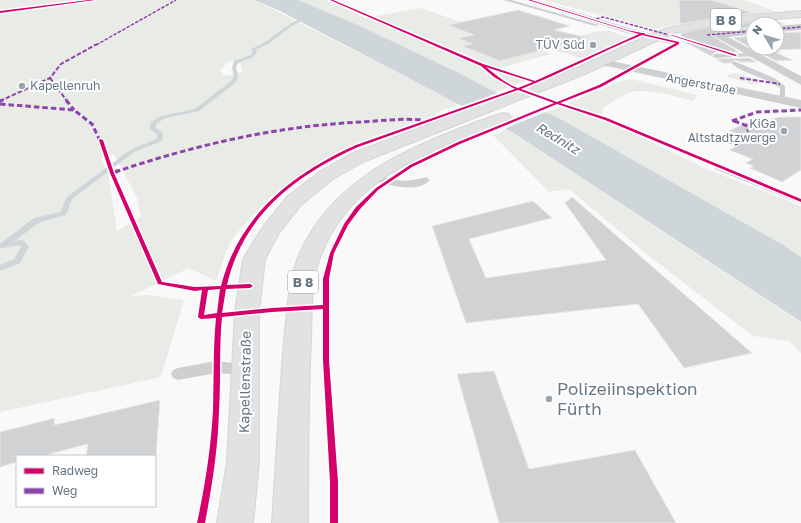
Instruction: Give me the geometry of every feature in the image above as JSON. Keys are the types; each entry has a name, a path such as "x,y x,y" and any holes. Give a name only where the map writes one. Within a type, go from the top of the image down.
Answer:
{"main road":[{"name":"Kapellenstraße","path":"290,523 296,364 301,300 305,272 312,250 325,225 350,196 373,177 464,124 653,37 672,30 705,23 801,14"},
{"name":"Kapellenstraße","path":"235,523 243,462 247,312 254,259 270,231 283,213 310,186 340,166 389,144 464,124 564,94 689,33 713,26 801,18"}],"street":[{"path":"532,3 670,41"},
{"path":"785,28 801,27"},
{"path":"745,33 717,35 745,51"},
{"path":"755,56 801,81"},
{"name":"Angerstraße","path":"601,62 801,104"}],"lane":[{"path":"506,0 532,3 597,25"},
{"path":"715,56 745,55"},
{"path":"734,63 742,68 775,80 783,88 782,101"},
{"path":"718,167 801,201"},
{"path":"373,177 402,186 411,186 426,180"},
{"path":"178,374 216,367 245,368"}],"path":[{"path":"727,141 747,131"},
{"path":"754,133 759,135"}],"shaded area":[{"path":"0,0 255,0 459,104 435,113 437,115 368,140 346,150 304,172 284,186 256,212 235,237 226,251 216,281 189,268 131,296 148,295 184,300 161,377 0,412","holes":["232,60 240,63 242,72 227,76 222,75 220,69","114,154 137,198 141,217 117,231 108,173 101,159"]},
{"path":"297,0 326,0 365,18 421,8 551,54 500,68 402,28 528,80 495,92 459,73 360,26"},
{"path":"543,0 744,0 777,12 710,18 655,29"},
{"path":"599,31 610,31 629,38 586,59 552,50 548,44"},
{"path":"736,73 760,80 758,83 751,84 727,77 729,74"},
{"path":"631,79 697,95 693,101 658,92 637,91 628,93 603,108 603,119 709,170 801,206 801,257 557,117 545,113 620,81"},
{"path":"507,129 801,323 801,353 789,341 753,336 653,259 569,189 549,192 493,135"}],"water":[{"name":"Rednitz","path":"255,0 298,0 360,26 459,73 495,92 557,117 783,245 801,257 801,322 512,132 280,11"}],"pier":[{"path":"500,92 548,111 504,129 459,107"}],"building":[{"path":"679,0 712,0 753,13 680,24"},
{"path":"518,10 570,26 554,30 589,38 500,61 462,46 472,44 458,38 474,35 448,25"},
{"path":"745,23 745,28 717,31 711,35 739,52 715,52 711,56 681,40 681,33 728,24"},
{"path":"801,32 801,49 785,50 785,33"},
{"path":"745,37 745,44 733,38"},
{"path":"767,56 784,56 792,60 776,61"},
{"path":"749,58 757,62 741,62 735,60 730,63 723,63 716,59"},
{"path":"760,117 767,120 779,117 801,117 801,170 782,182 750,168 754,166 745,163 753,159 729,150 743,143 739,141 743,139 724,133"},
{"path":"572,197 752,353 684,368 638,304 466,323 432,226 533,201 552,218 469,239 486,278 606,260 565,203"},
{"path":"494,371 529,469 635,450 676,523 499,523 457,374"},
{"path":"160,400 156,456 86,455 88,444 46,455 16,455 16,462 0,467 0,432 55,418 54,425"}],"waterway":[{"path":"0,268 17,261 25,246 20,242 2,246 37,220 63,213 69,198 132,151 160,140 160,133 153,129 153,123 163,117 197,110 233,82 236,76 234,68 236,62 252,56 255,52 252,50 267,43 292,24 306,18"}],"marked path":[{"path":"0,101 50,78 61,64 176,0"},
{"path":"596,19 603,17 673,36"},
{"path":"785,28 801,27"},
{"path":"707,35 745,32"},
{"path":"50,78 74,110"},
{"path":"740,78 780,84"},
{"path":"0,104 74,110 92,124 101,143"},
{"path":"732,121 757,112 801,110"},
{"path":"112,173 143,162 208,144 274,131 341,123 404,119 422,120"},
{"path":"734,121 753,128 747,131"},
{"path":"759,135 770,140 768,141"},
{"path":"727,141 735,144 738,143"}],"cycle path":[{"path":"0,12 94,0"},
{"path":"331,0 482,65 535,82"},
{"path":"334,523 334,482 326,360 326,279 332,253 346,225 358,208 377,189 411,166 459,143 600,86 678,43 626,30 529,0"},
{"path":"201,523 209,481 214,439 218,324 223,290 227,273 235,252 247,231 261,213 296,180 336,155 357,146 531,84 644,33"},
{"path":"671,35 736,55"},
{"path":"482,65 495,76 513,87 564,106 606,119 801,201"},
{"path":"101,140 112,173 160,283 195,289 250,286"},
{"path":"205,289 201,317 272,310 325,307"}],"place":[{"name":"TÜV Süd","path":"593,45"},
{"name":"Kapellenruh","path":"22,86"},
{"name":"KiGa Altstadtzwerge","path":"784,131"},
{"name":"Polizeiinspektion Fürth","path":"549,399"}]}
